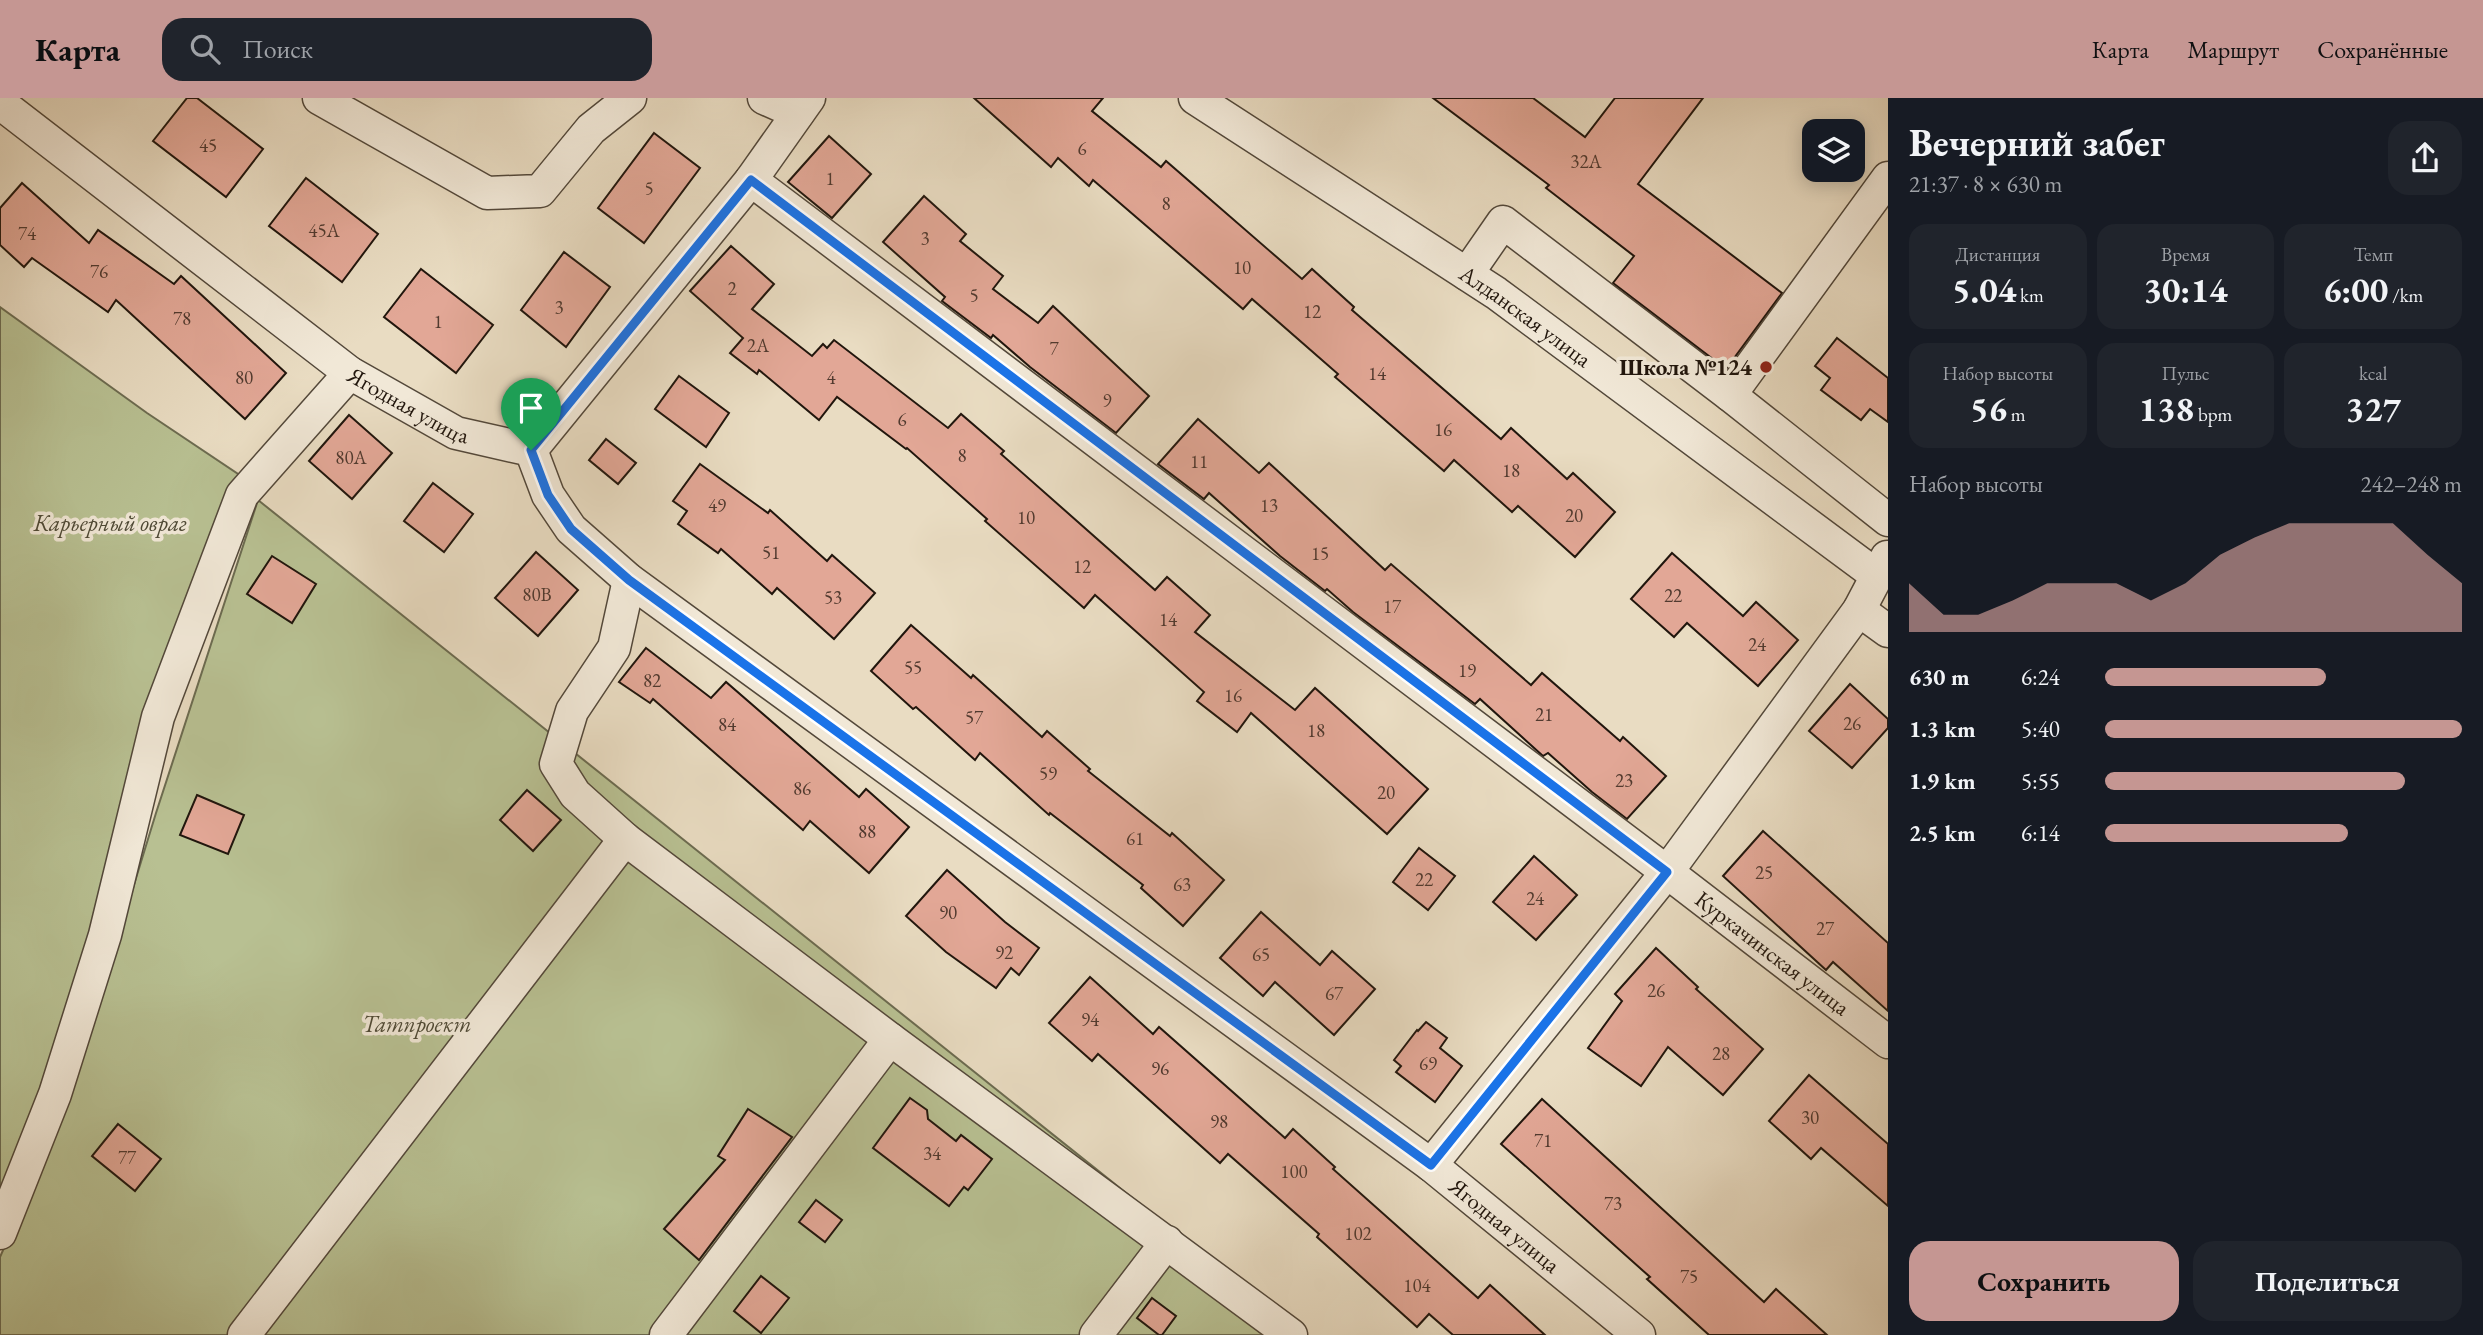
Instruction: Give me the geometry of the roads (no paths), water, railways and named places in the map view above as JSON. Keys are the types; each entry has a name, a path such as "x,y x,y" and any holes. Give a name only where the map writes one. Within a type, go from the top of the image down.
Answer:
{"street":[{"path":"319,98 487,192 540,191 591,129 630,98"},
{"path":"531,450 751,180 804,106 764,98"},
{"name":"Алданская улица","path":"1195,98 1496,293 1882,565"},
{"name":"Ягодная улица","path":"0,103 350,373 456,433 531,450 548,495 571,529 629,580 1431,1165 1639,1335"},
{"path":"1730,395 1888,178"},
{"name":"Куркачинская улица","path":"751,180 1888,1042"},
{"path":"1467,274 1503,222 1730,395 1888,520"},
{"path":"0,1233 55,1094 101,948 158,717 242,495 350,373"},
{"path":"1431,1165 1667,872 1859,610 1882,565"},
{"path":"629,580 614,648 572,711 556,764 575,794 625,839 890,1039 1291,1335"},
{"path":"1859,610 1888,631"},
{"path":"244,1335 625,839"},
{"path":"666,1335 890,1039"},
{"path":"1096,1335 1167,1242"}],"place":[{"name":"Школа №124","path":"1766,367"}],"park label":[{"name":"Карьерный овраг","path":"110,523"},
{"name":"Татпроект","path":"417,1024"}]}
